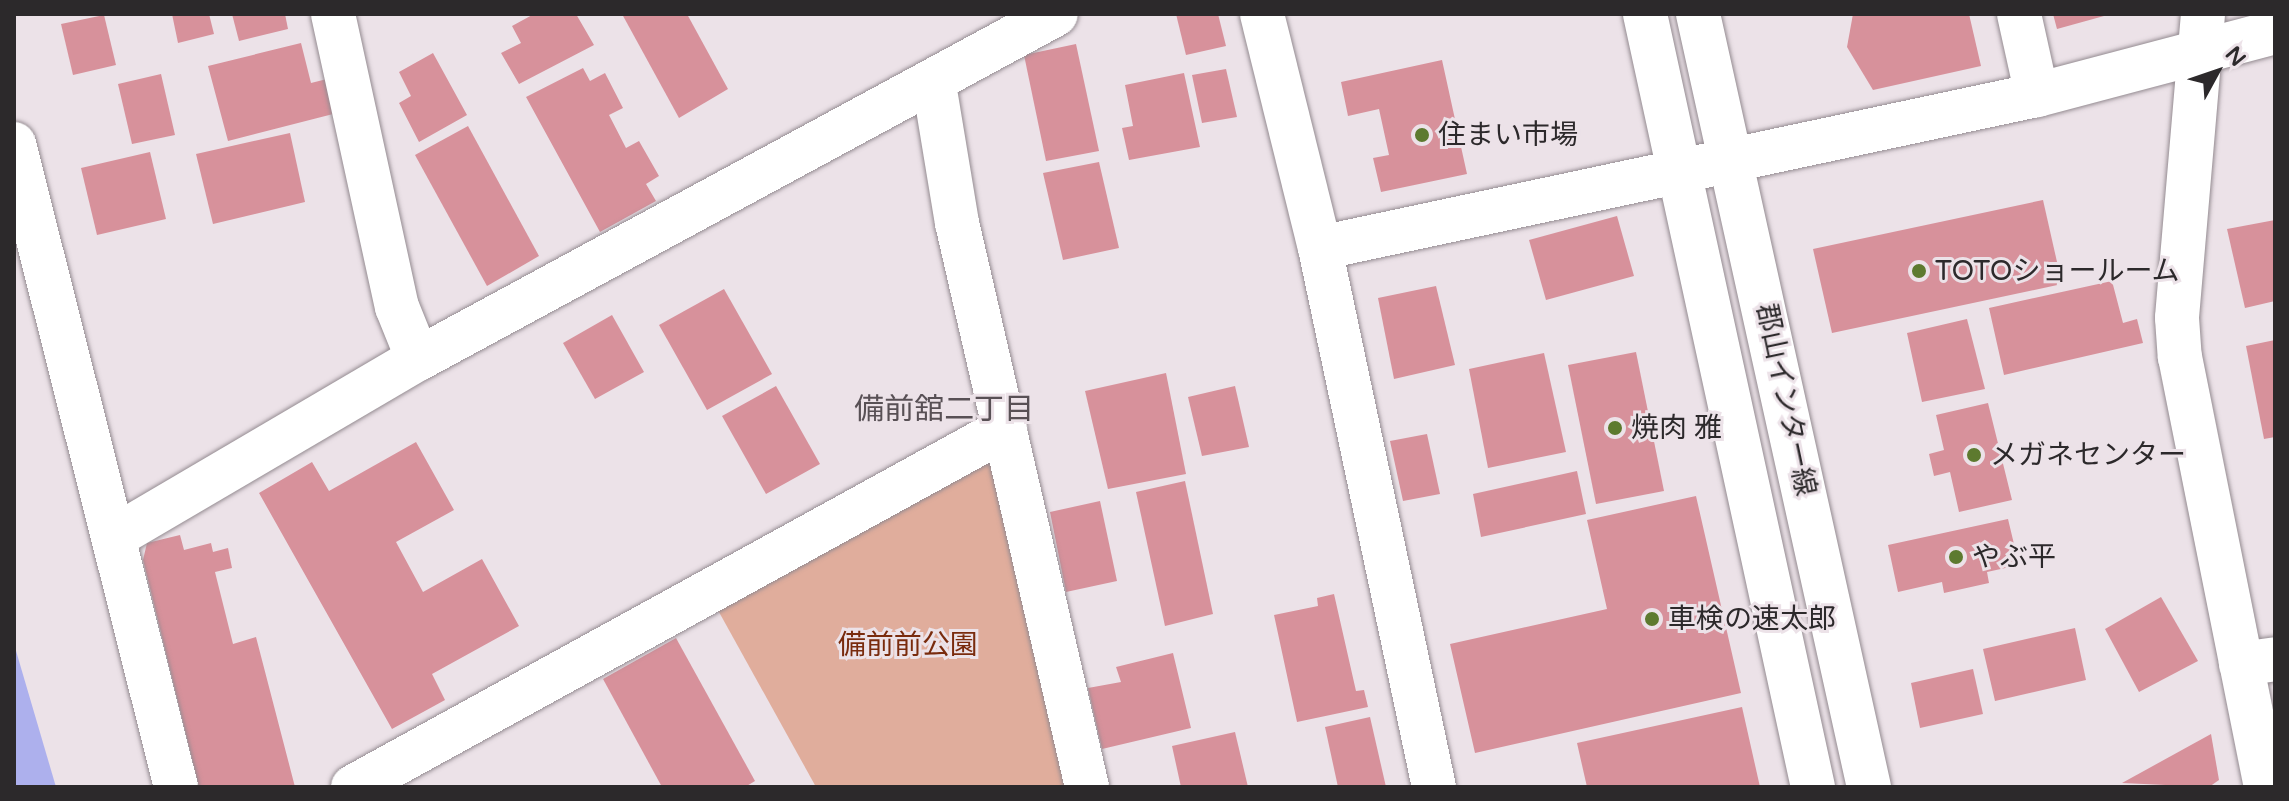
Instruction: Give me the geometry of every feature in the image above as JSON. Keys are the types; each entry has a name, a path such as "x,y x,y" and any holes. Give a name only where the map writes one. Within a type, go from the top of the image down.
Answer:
{"street":[{"path":"114,537 418,359 934,84 1056,14"},
{"path":"1262,14 1320,248 1434,787"},
{"path":"1645,14 1679,168 1702,299 1813,787"},
{"name":"郡山インター線","path":"1698,14 1869,787"},
{"path":"2019,14 2037,95"},
{"path":"341,17 397,307 418,359"},
{"path":"1320,248 1730,156 2037,95 2202,31 2275,32"},
{"path":"2202,31 2179,344 2258,662 2266,787"},
{"path":"934,84 957,223 1087,787"},
{"path":"14,144 176,787"},
{"path":"353,787 1005,429"}],"green space":[{"name":"備前前公園","path":"1005,429 1087,787 816,787 709,594"}],"water":[{"path":"14,644 56,787 14,787"}],"building":[{"path":"172,14 209,14 214,34 178,43"},
{"path":"232,14 285,14 288,29 239,41"},
{"path":"534,14 576,14 594,45 519,84 501,53 521,43 512,26"},
{"path":"622,14 687,14 728,89 679,118"},
{"path":"1176,14 1218,14 1226,46 1186,55"},
{"path":"1853,14 1969,14 1981,66 1873,90 1847,47"},
{"path":"2053,14 2103,14 2104,16 2057,29"},
{"path":"104,15 116,65 73,75 61,24"},
{"path":"301,43 311,83 327,79 337,113 228,141 208,66"},
{"path":"1076,44 1099,151 1046,161 1024,55"},
{"path":"433,53 467,115 419,142 399,103 411,96 399,72"},
{"name":"住まい市場","path":"1442,60 1467,174 1381,192 1373,158 1389,155 1379,109 1348,116 1341,82"},
{"path":"583,68 590,81 605,73 623,108 609,115 626,148 639,141 659,176 646,184 656,201 600,232 526,97"},
{"path":"1226,69 1237,117 1202,123 1192,75"},
{"path":"1184,73 1200,147 1129,160 1122,128 1133,126 1125,85"},
{"path":"161,74 175,135 132,144 118,84"},
{"path":"468,126 539,256 487,286 415,155"},
{"path":"290,133 305,202 213,224 196,154"},
{"path":"150,152 166,219 97,235 81,168"},
{"path":"1099,162 1119,248 1063,260 1043,173"},
{"path":"2043,200 2062,284 1832,333 1813,249"},
{"path":"1617,216 1634,276 1546,300 1529,240"},
{"path":"2275,220 2275,301 2245,308 2227,229"},
{"path":"2112,281 2123,323 2137,319 2143,343 2004,375 1989,308"},
{"path":"1436,286 1455,365 1394,379 1378,298"},
{"path":"724,289 772,374 707,410 659,325"},
{"path":"612,315 644,372 595,399 563,343"},
{"path":"1967,319 1985,389 1922,402 1907,333"},
{"path":"2275,340 2275,437 2264,439 2246,346"},
{"path":"1636,352 1664,491 1596,504 1568,365"},
{"path":"1544,353 1566,452 1488,468 1469,369"},
{"path":"1166,373 1186,474 1108,489 1085,391"},
{"path":"776,386 820,464 766,494 722,416"},
{"path":"1235,386 1249,447 1202,456 1188,397"},
{"path":"1988,403 2012,500 1959,512 1950,472 1934,476 1929,454 1944,450 1936,415"},
{"path":"1427,434 1440,494 1403,501 1390,441"},
{"path":"416,442 454,510 396,542 423,592 482,559 519,626 432,674 445,700 392,729 259,493 312,462 329,491"},
{"path":"1577,471 1586,514 1481,537 1473,494"},
{"path":"1185,481 1213,614 1165,626 1136,492"},
{"path":"1696,496 1741,693 1475,753 1450,644 1607,609 1587,520"},
{"path":"1100,501 1117,581 1066,592 1050,512"},
{"path":"2008,519 2019,565 1987,572 1989,583 1944,593 1942,582 1898,592 1888,545"},
{"path":"180,535 184,550 211,543 213,552 228,548 232,568 215,572 233,644 256,637 295,787 199,787 143,560 147,543"},
{"path":"1334,594 1356,691 1364,690 1368,707 1297,722 1274,615 1318,606 1317,598"},
{"path":"2161,597 2198,661 2139,692 2105,629"},
{"path":"2075,628 2086,680 1995,701 1983,649"},
{"path":"676,638 755,781 745,787 662,787 603,679"},
{"path":"1173,653 1191,728 1102,749 1088,688 1121,682 1116,667"},
{"path":"1973,669 1983,714 1920,728 1911,683"},
{"path":"1742,707 1760,787 1587,787 1577,743"},
{"path":"1370,717 1386,787 1338,787 1325,727"},
{"path":"1235,732 1248,787 1181,787 1172,746"},
{"path":"2211,734 2219,780 2209,787 2122,783"}],"place":[{"name":"住まい市場","path":"1422,135"},
{"name":"TOTOショールーム","path":"1919,271"},
{"name":"焼肉 雅","path":"1615,428"},
{"name":"メガネセンター","path":"1974,455"},
{"name":"やぶ平","path":"1956,557"},
{"name":"車検の速太郎","path":"1652,619"}],"district":[{"name":"備前舘二丁目","path":"944,410"}]}
